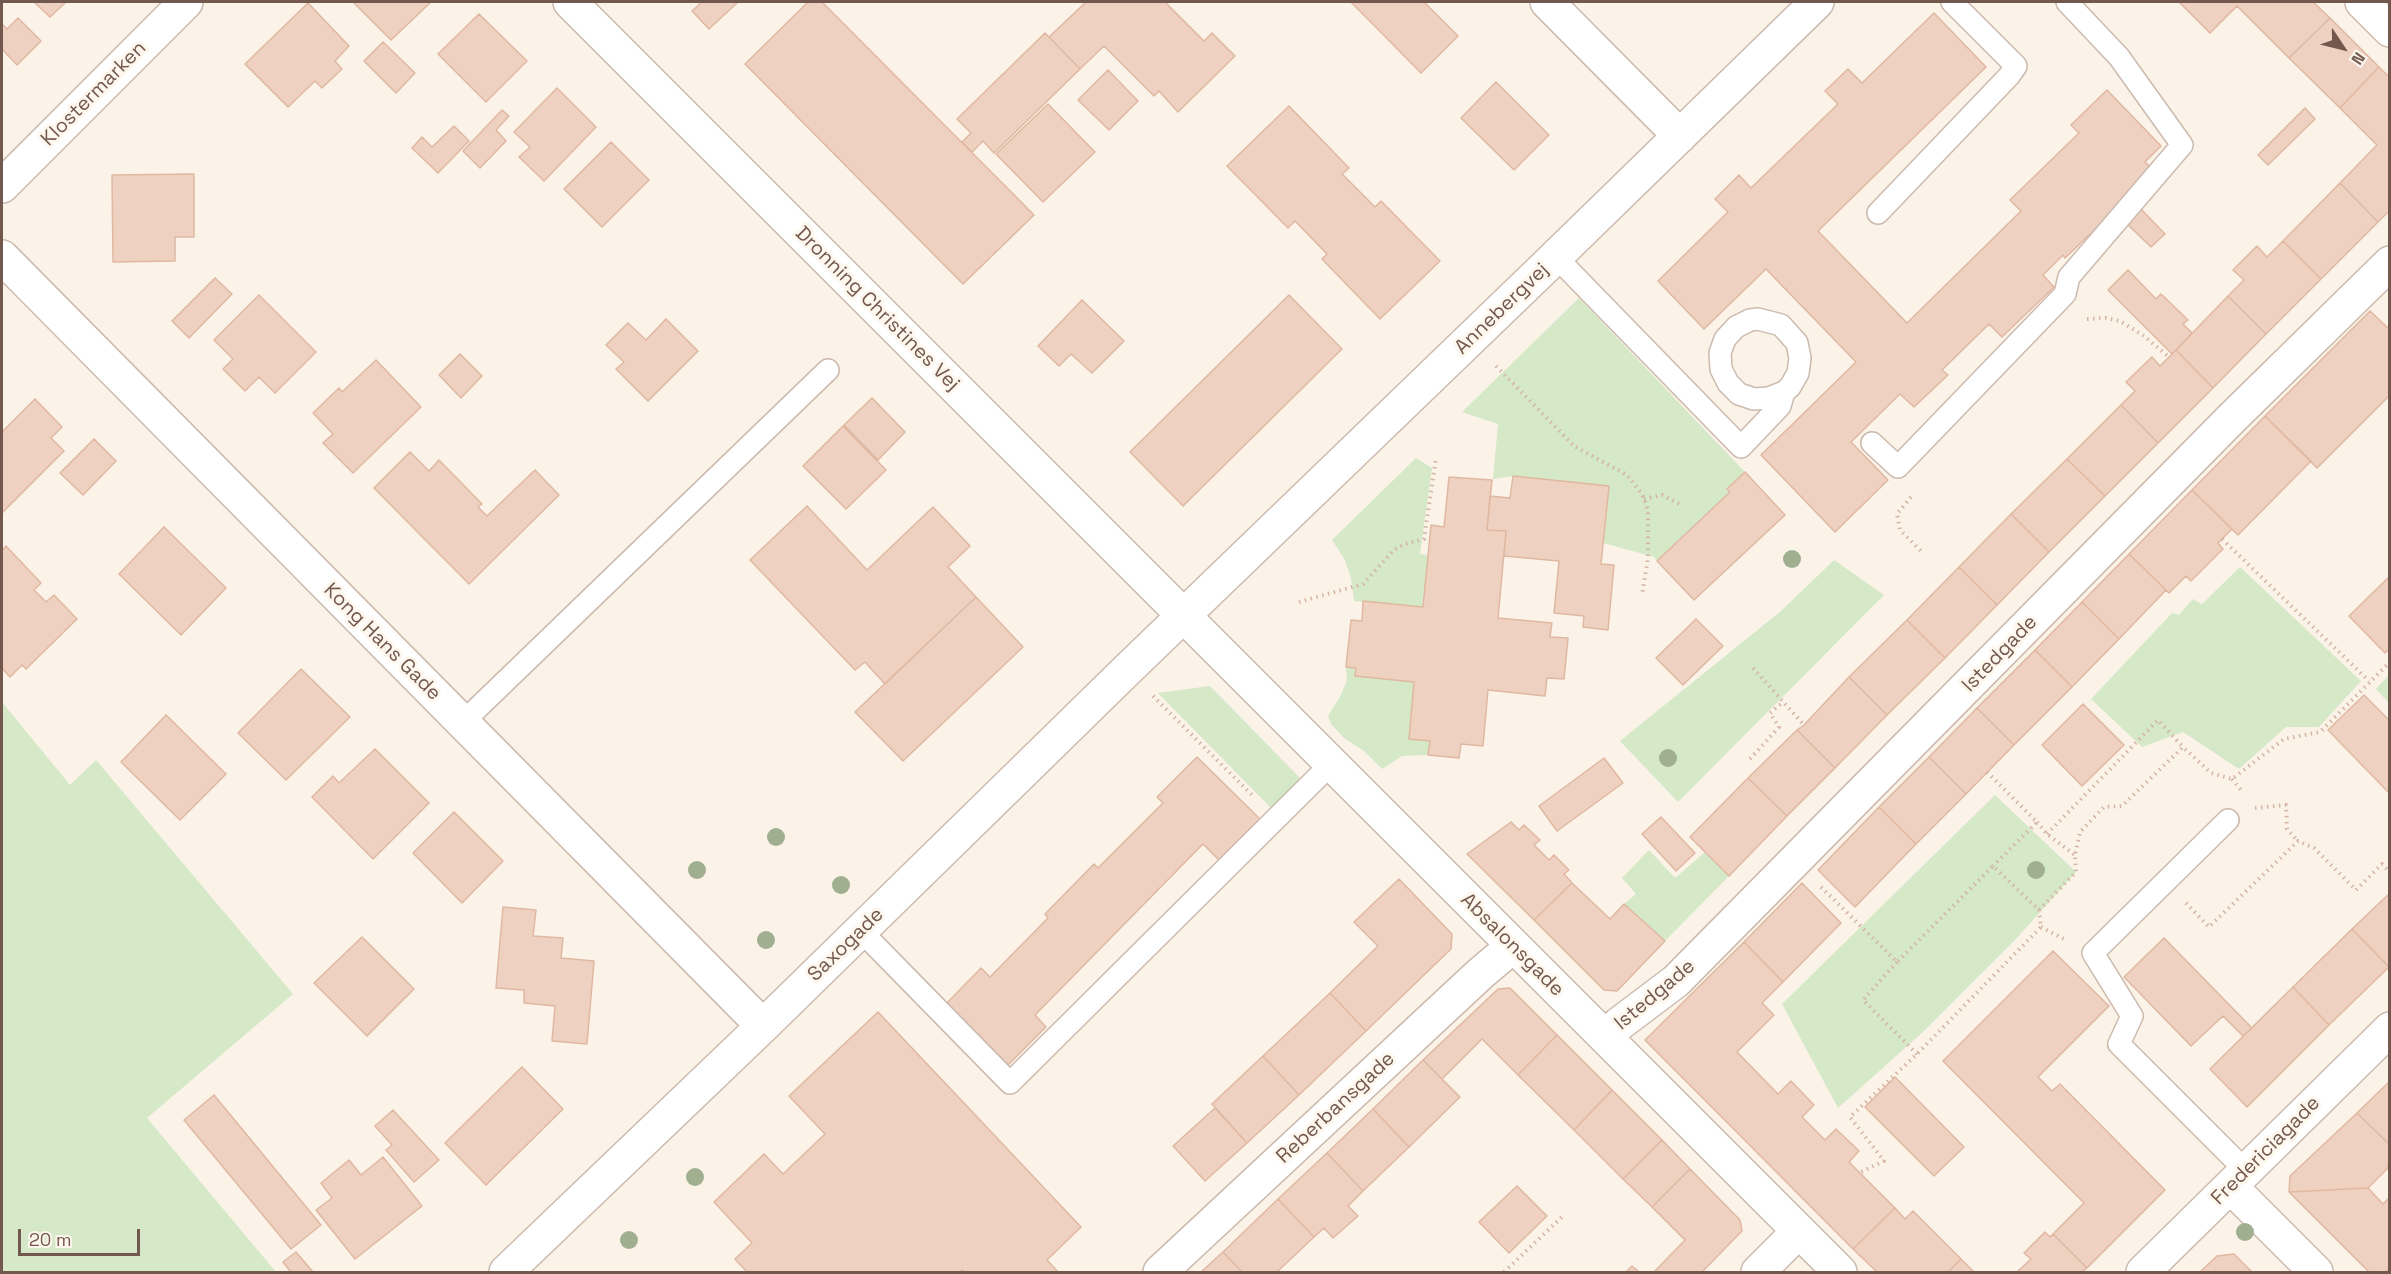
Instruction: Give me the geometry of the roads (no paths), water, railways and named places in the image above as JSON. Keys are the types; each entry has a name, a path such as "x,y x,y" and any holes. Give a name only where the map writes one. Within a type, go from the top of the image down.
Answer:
{"street":[{"name":"Klostermarken","path":"2,186 186,2"},
{"name":"Dronning Christines Vej","path":"570,2 1184,616"},
{"path":"1547,2 1680,136"},
{"name":"Annebergvej","path":"1184,616 1817,2"},
{"path":"2362,2 2390,30"},
{"name":"Kong Hans Gade","path":"2,257 763,1026"},
{"name":"Istedgade","path":"1605,1037 1676,981 2232,418 2390,263"},
{"name":"Saxogade","path":"506,1272 763,1026 1184,616"},
{"name":"Absalonsgade","path":"1184,616 1840,1272"},
{"name":"Reberbansgade","path":"1160,1272 1480,974 1513,946"},
{"name":"Fredericiagade","path":"2143,1272 2390,1029"},
{"path":"2238,1179 2316,1272"},
{"path":"1758,1272 1799,1231"}],"lane":[{"path":"1878,213 2016,66 1952,2"},
{"path":"1872,443 1898,466 2065,294 2069,277 2182,145 2120,57 2067,2"},
{"path":"1556,257 1741,447 1780,406 1784,392"},
{"path":"462,723 828,370"},
{"path":"861,931 1010,1083 1331,764"},
{"path":"2228,820 2093,953 2132,1016 2119,1044 2238,1179"}]}
